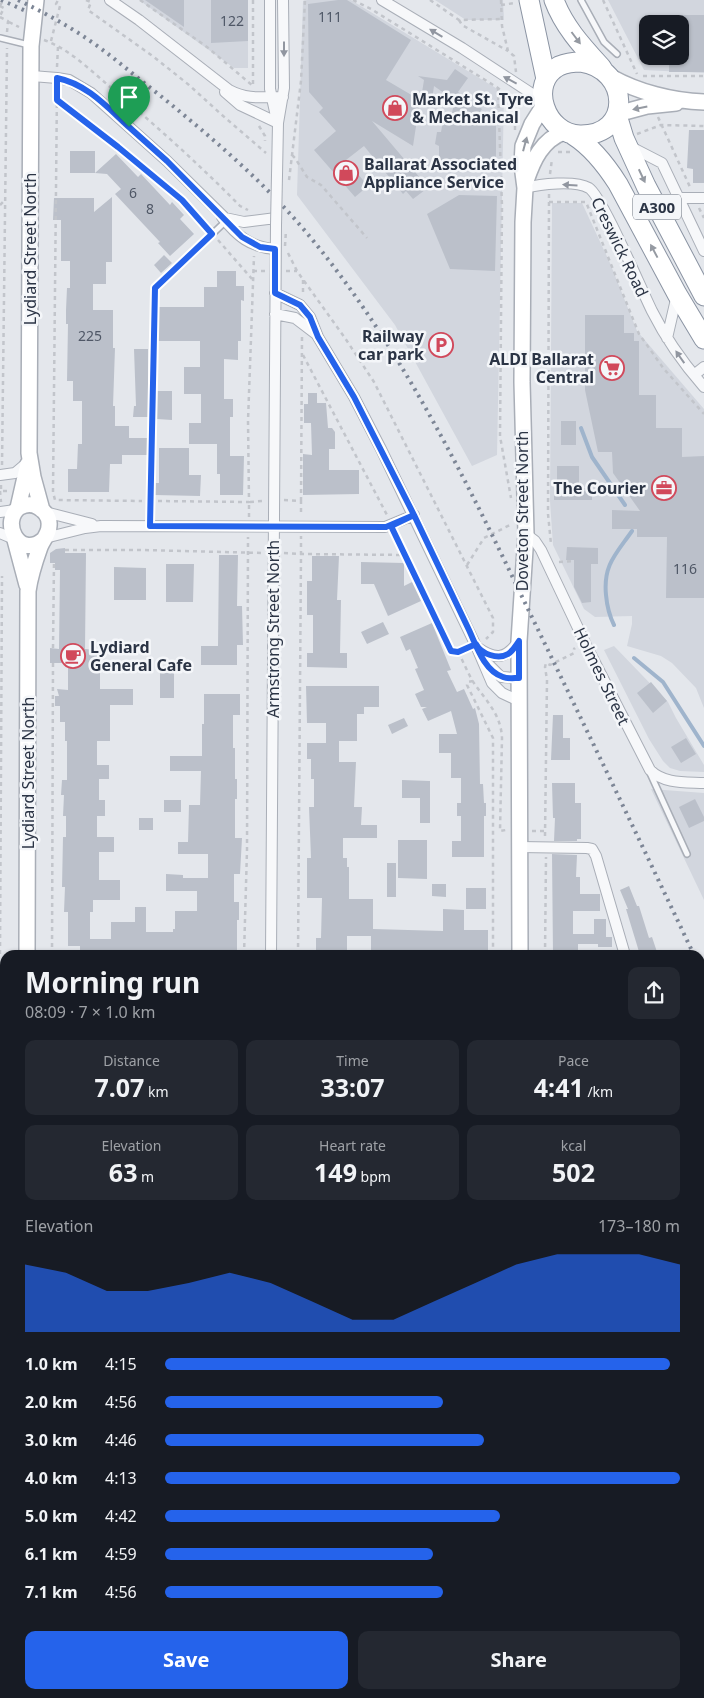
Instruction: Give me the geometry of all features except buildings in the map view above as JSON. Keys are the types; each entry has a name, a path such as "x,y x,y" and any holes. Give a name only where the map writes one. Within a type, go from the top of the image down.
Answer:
{"highway":[{"path":"529,0 546,79"},
{"name":"A300","path":"554,0 566,24 579,42 608,74 616,89 618,98 617,114 630,141 646,186 704,296"},
{"path":"544,103 546,79 559,66 573,62 590,63 608,74"},
{"name":"A300","path":"544,103 551,121 570,140"},
{"path":"570,140 601,132 607,128 617,114"},
{"name":"Creswick Road","path":"570,140 586,142 609,170 704,340"}],"street":[{"name":"Lydiard Street North","path":"26,0 31,46"},
{"name":"Lydiard Street North","path":"11,510 22,490 29,457 31,46 36,0"},
{"path":"110,0 154,30 218,82 241,96 250,98 283,97"},
{"name":"Armstrong Street North","path":"270,0 270,97 278,122"},
{"name":"Armstrong Street North","path":"271,950 275,293 280,248 274,221 278,122 283,97 283,0"},
{"path":"382,0 458,46 544,103"},
{"path":"608,74 636,89 701,102"},
{"path":"32,76 69,80 91,93 167,161 242,237 254,245 280,248"},
{"path":"218,82 226,94 240,104 278,122"},
{"path":"617,114 648,106 701,102"},
{"name":"Doveton Street North","path":"520,950 519,641 524,188 522,165 523,146 532,124 544,103"},
{"name":"Doveton Street North","path":"524,188 531,166 539,150 556,135 570,140"},
{"path":"630,141 662,163 704,251"},
{"name":"Creswick Road","path":"524,188 549,183 582,186 594,193 667,338 681,360 704,386"},
{"path":"678,198 700,198"},
{"path":"218,212 226,218 237,221 274,221"},
{"path":"275,293 303,308 312,320 318,337 354,397 414,515 478,649 488,677 502,693 519,701"},
{"name":"Creswick Road","path":"667,338 677,294"},
{"path":"275,314 298,320 318,337"},
{"path":"694,375 704,367"},
{"name":"Lydiard Street North","path":"29,457 43,511"},
{"path":"1,475 15,472 22,468 29,457"},
{"path":"101,526 63,518 30,505 11,510 9,524 10,537 28,546 37,544 44,539 85,528 101,526 391,526 414,515"},
{"path":"43,511 50,526 44,539"},
{"name":"Holmes Street","path":"520,528 541,550 647,766 657,777 664,780 704,783"},
{"name":"Lydiard Street North","path":"10,537 28,591"},
{"name":"Lydiard Street North","path":"27,950 28,591 33,568 44,539"},
{"path":"478,649 489,655 502,656 511,651 519,641"},
{"path":"478,649 501,677 519,678"},
{"path":"519,847 587,848 594,852 623,950"}],"lane":[{"path":"581,0 604,42 618,54"},
{"path":"0,38 31,46"},
{"path":"150,526 155,288 226,222"},
{"path":"647,766 687,854"}],"path":[{"path":"0,14 4,8 0,6 2,0"},
{"path":"51,41 60,6 56,4 58,0"},
{"path":"86,0 91,2 88,10 175,74 266,153"},
{"path":"140,0 207,47 253,86 253,0"},
{"path":"289,183 301,81 305,0"},
{"path":"353,0 371,9 498,88 514,109"},
{"path":"430,0 460,20 462,25 514,56"},
{"path":"501,0 508,51"},
{"path":"603,0 638,76 704,76"},
{"path":"460,20 502,18"},
{"path":"8,21 17,25"},
{"path":"46,41 51,41 81,62 143,115 240,206 253,212"},
{"path":"54,492 58,46"},
{"path":"6,50 0,491 22,490"},
{"path":"498,88 502,206 500,436 511,504"},
{"path":"57,100 182,200 253,280"},
{"path":"662,124 700,198"},
{"path":"630,141 662,124 704,126"},
{"path":"550,543 548,514 549,183 553,152 570,140"},
{"path":"292,155 307,177 321,185 367,238"},
{"path":"0,205 5,200"},
{"path":"549,202 586,202 639,334 664,369 704,414"},
{"path":"0,226 5,232"},
{"path":"280,248 345,338 374,382 467,565 493,618 494,624 491,636 478,649 458,652 451,651 391,526 303,355"},
{"path":"249,502 248,421 253,271"},
{"path":"301,501 302,331"},
{"path":"467,565 484,538 520,528"},
{"path":"65,550 247,553 248,693 244,950"},
{"path":"298,950 301,554 405,555"},
{"path":"559,562 574,561"},
{"path":"53,648 54,563"},
{"path":"0,950 2,576"},
{"path":"530,831 545,831 547,680 544,667 546,663 550,664 574,652 574,648 579,650"},
{"path":"458,652 473,681 493,708 501,731 500,830"},
{"path":"52,950 53,663"},
{"path":"473,681 468,682 467,685 494,738 492,831 493,950"},
{"path":"492,831 510,830"},
{"path":"545,950 546,847"}],"shaded area":[{"path":"139,0 248,0 248,68 234,68"},
{"path":"351,0 504,93 497,455 472,466 395,325 297,195 303,1"},
{"path":"435,0 503,0 504,20 466,20"},
{"path":"608,0 704,0 704,73 644,70 641,65 689,65 689,15 639,15 639,60"},
{"path":"552,203 582,203 610,263 637,331 704,409 704,708 696,688 672,663 661,656 627,646 632,616 595,617 584,609 553,545 550,501"},
{"path":"614,646 668,702 704,765 704,772 680,771 670,768 663,761 649,739 604,650"},
{"path":"651,789 704,793 704,900"}],"waterway":[{"path":"581,428 592,457 625,505"},
{"path":"614,625 607,603 607,576 612,560 632,531"},
{"path":"634,658 663,682 704,746"}],"railway":[{"path":"1,0 26,11"},
{"path":"18,0 58,21 96,45 157,93 235,159 272,194 306,232 340,275 401,366 455,462 692,950"}],"place":[{"name":"Market St. Tyre & Mechanical","path":"395,108"},
{"name":"Ballarat Associated Appliance Service","path":"346,173"},
{"name":"Railway car park","path":"441,345"},
{"name":"ALDI Ballarat Central","path":"612,368"},
{"name":"The Courier","path":"664,488"},
{"name":"Lydiard General Cafe","path":"73,656"}],"route":[{"path":"129,127 91,93 69,80 57,78 57,100 182,200 212,234 155,288 150,526 386,527 414,515 469,630 476,644 482,656 484,660 501,677 519,678 519,641 508,654 498,657 492,656 486,653 477,648 476,644 458,652 451,651 391,526 414,515 354,397 318,337 310,317 300,305 275,293 275,249 254,245 234,231 218,212 167,161 129,127"}]}
